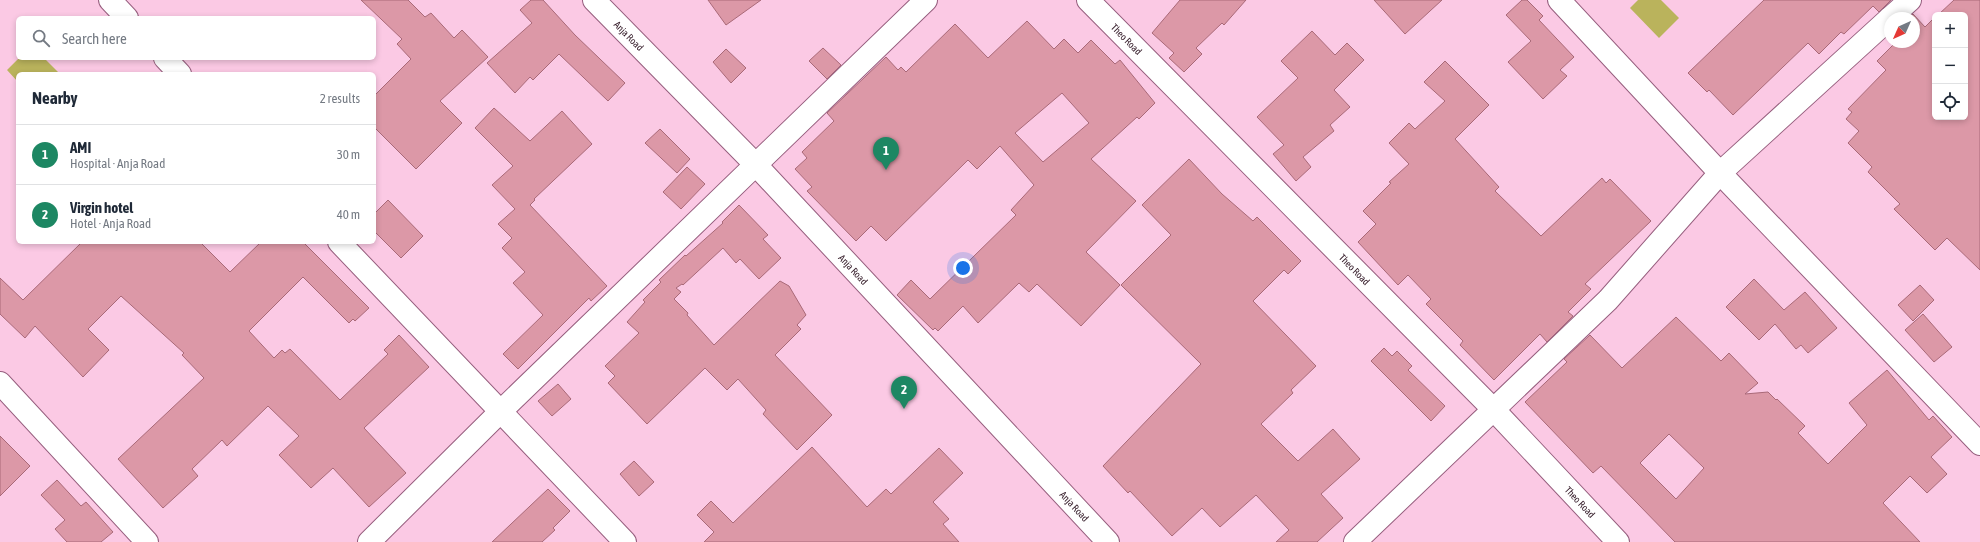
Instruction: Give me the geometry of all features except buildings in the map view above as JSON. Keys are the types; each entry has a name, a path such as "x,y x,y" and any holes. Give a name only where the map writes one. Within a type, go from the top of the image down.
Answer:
{"street":[{"path":"110,0 125,16"},
{"name":"Anja Road","path":"594,0 756,165 1108,542"},
{"path":"369,542 500,412 926,0"},
{"name":"Theo Road","path":"1088,0 1494,410 1618,542"},
{"path":"1559,0 1720,173 1980,444"},
{"path":"1897,12 1910,0"},
{"path":"1355,542 1608,300 1720,173 1884,23"},
{"path":"167,60 178,72"},
{"path":"341,244 625,542"},
{"path":"0,383 147,542"}],"shaded area":[{"path":"1638,0 1661,0 1679,18 1659,38 1630,8"},
{"path":"17,60 46,60 58,72 16,72 16,80 7,70"}],"place":[{"name":"AMI","path":"886,170"},
{"name":"Virgin hotel","path":"904,409"}]}
